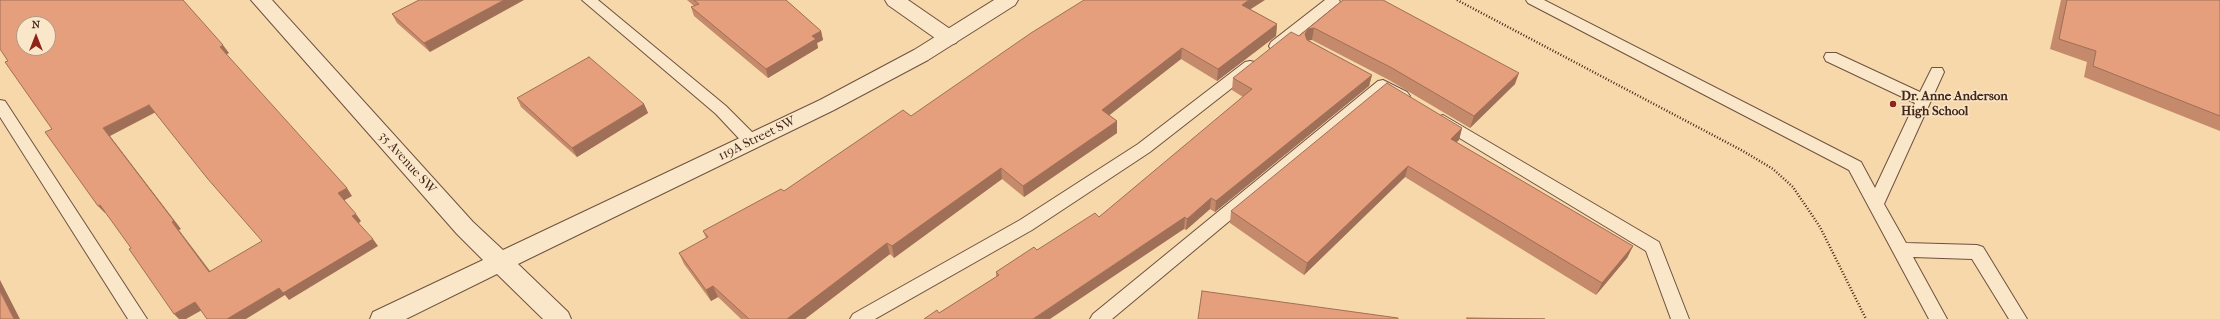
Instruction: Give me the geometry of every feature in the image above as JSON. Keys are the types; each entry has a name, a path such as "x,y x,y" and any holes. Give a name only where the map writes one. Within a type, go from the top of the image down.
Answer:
{"street":[{"name":"35 Avenue SW","path":"261,0 465,228 498,262 560,319"},
{"path":"895,0 949,38"},
{"name":"119A Street SW","path":"382,319 827,105 949,38 1008,0"}],"lane":[{"path":"589,0 721,110 752,142"},
{"path":"859,319 1026,225 1144,148 1333,2 1332,0"},
{"path":"1533,0 1855,166 1938,319"},
{"path":"1831,57 1923,100"},
{"path":"1876,204 1923,100 1938,72"},
{"path":"1099,319 1377,82 1653,247 1680,319"},
{"path":"0,105 138,319"},
{"path":"1900,250 1977,252 2018,319"}],"path":[{"path":"1457,0 1743,150 1773,169 1793,187 1820,227 1866,319"}],"building":[{"path":"0,0 183,0 223,45 220,47 347,188 338,193 356,214 352,216 373,239 283,293 279,288 227,319 207,319 195,302 174,314 129,249 131,248 100,205 98,206 45,132 52,129 5,62 8,61 0,49","holes":["149,105 207,178 262,241 209,272 172,222 174,221 103,128"]},
{"path":"419,0 504,0 424,43 392,14"},
{"path":"694,0 786,0 821,31 812,36 816,39 766,69 691,7 699,4"},
{"path":"1084,0 1249,0 1242,5 1277,24 1218,69 1182,48 1102,110 1117,121 1023,186 1001,168 892,246 887,243 787,319 749,319 713,286 706,290 679,253 708,237 703,231 781,189 784,191 903,110 911,116 1031,33"},
{"path":"1343,0 1383,0 1519,73 1474,116 1392,68 1314,28 1308,29 1305,34 1307,40 1372,75 1216,201 1211,198 1187,219 1185,217 1033,319 924,319 937,310 939,313 999,275 996,272 1034,247 1037,250 1095,213 1099,217 1252,89 1233,78 1291,32 1299,36"},
{"path":"2067,0 2220,0 2220,116 2093,66 2096,51 2059,39"},
{"path":"589,57 644,104 572,148 517,98"},
{"path":"1387,83 1462,128 1451,139 1633,246 1602,283 1408,166 1307,263 1231,211"},
{"path":"0,291 14,319 0,319"},
{"path":"1202,291 1398,318 1398,319 1198,319"},
{"path":"1467,318 1545,319 1467,319"}],"place":[{"name":"Dr. Anne Anderson High School","path":"1893,104"}]}
